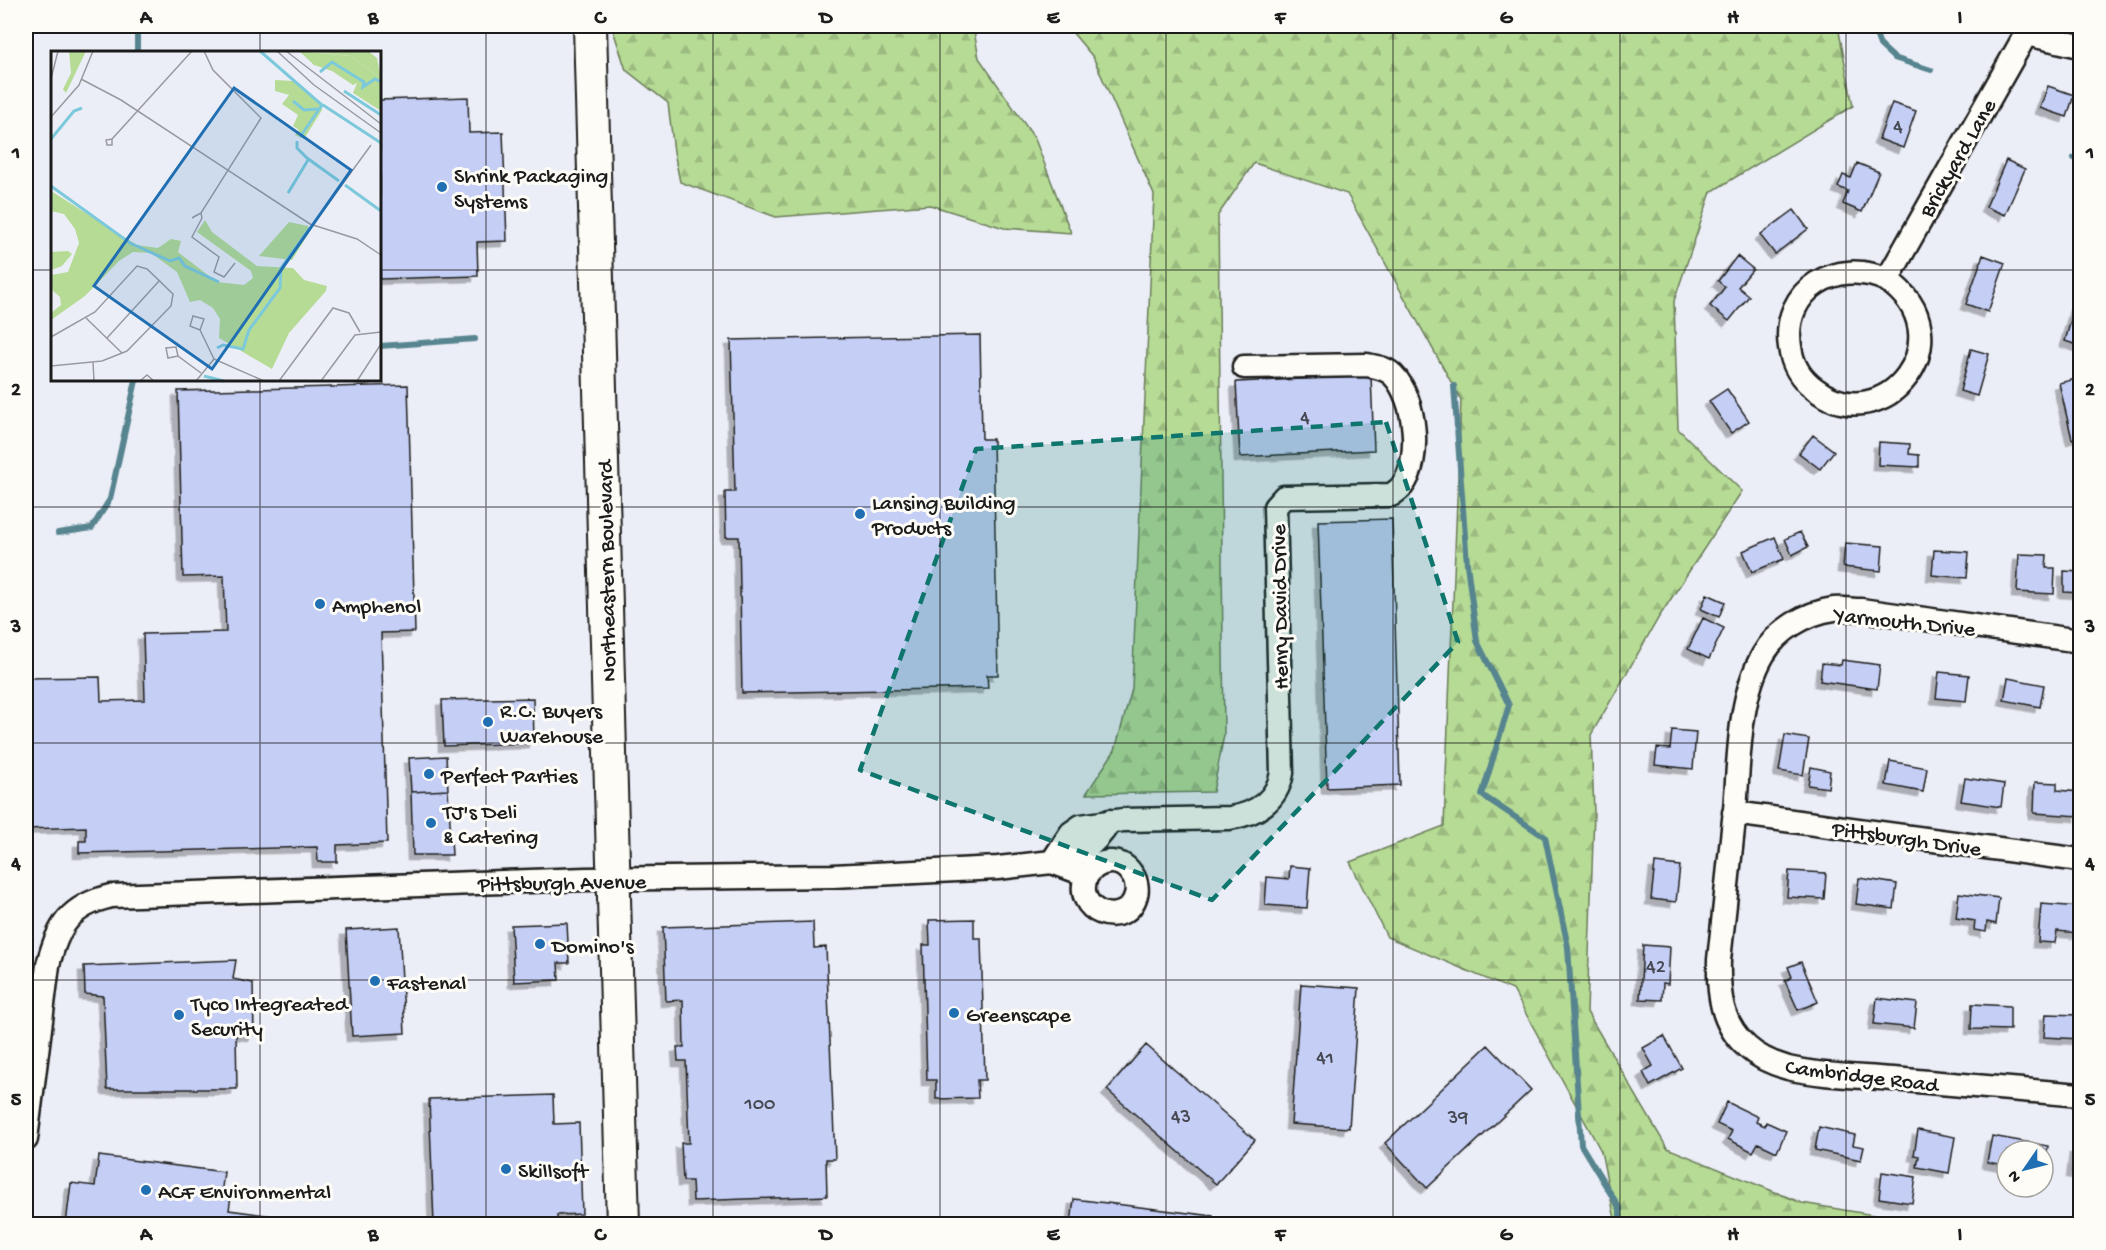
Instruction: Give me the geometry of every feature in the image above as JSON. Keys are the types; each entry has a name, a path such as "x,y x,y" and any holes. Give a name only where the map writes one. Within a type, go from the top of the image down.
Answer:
{"street":[{"name":"Northeastern Boulevard","path":"590,26 623,1224"},
{"path":"2023,30 2080,46"},
{"name":"Brickyard Lane","path":"1887,280 2023,30"},
{"path":"1857,271 1877,275 1887,280 1911,303 1919,324 1920,346 1913,368 1899,385 1881,398 1859,403 1826,396 1802,376 1792,357 1789,337 1796,306 1817,283 1836,274 1857,271"},
{"name":"Henry David Drive","path":"1052,862 1071,833 1081,826 1110,821 1230,818 1244,816 1259,809 1271,799 1280,786 1282,773 1275,507 1284,497 1391,495 1402,487 1407,475 1414,452 1414,426 1410,404 1403,388 1392,374 1382,368 1367,365 1244,367"},
{"name":"Yarmouth Drive","path":"1734,813 1741,740 1755,672 1764,654 1777,637 1794,624 1814,614 1844,609 2080,641"},
{"name":"Pittsburgh Drive","path":"1734,813 2080,860"},
{"name":"Cambridge Road","path":"1734,813 1718,989 1723,1012 1733,1033 1748,1048 1766,1060 1788,1068 2080,1095"},
{"name":"Pittsburgh Avenue","path":"26,1139 48,964 54,941 61,927 82,906 111,896 400,884 833,876 998,868 1052,862 1087,875"}],"highlighted area":[{"path":"1386,422 1458,642 1212,900 860,770 976,449"}],"green space":[{"path":"618,26 973,26 979,58 1035,139 1071,233 1004,228 930,205 776,217 680,182 668,103 626,70 613,30"},
{"path":"1067,26 1838,26 1853,106 1711,192 1674,301 1678,429 1742,491 1659,617 1591,735 1594,812 1587,1012 1667,1148 1802,1203 1927,1224 1616,1224 1601,1151 1513,990 1387,937 1350,862 1444,826 1461,400 1347,194 1254,163 1218,215 1224,735 1213,792 1086,794 1115,750 1132,689 1154,195 1093,57"}],"building":[{"path":"2048,86 2074,95 2067,117 2040,108"},
{"name":"Shrink Packaging Systems","path":"468,97 469,133 503,132 507,241 477,242 478,276 381,279 381,100"},
{"path":"1892,103 1916,111 1903,148 1879,139"},
{"path":"2006,160 2025,169 2005,215 1986,207"},
{"path":"1857,163 1879,172 1862,212 1843,204 1848,191 1838,187 1843,175 1851,178"},
{"path":"1794,210 1808,229 1775,254 1760,235"},
{"path":"1983,255 2005,263 1988,312 1966,304"},
{"path":"1737,256 1753,269 1738,287 1749,296 1729,321 1710,306 1725,287 1718,281"},
{"path":"2080,288 2080,346 2065,341"},
{"name":"Lansing Building Products","path":"980,335 982,439 993,439 998,675 987,675 988,688 742,693 739,537 726,537 725,492 735,492 731,340"},
{"path":"1971,349 1989,354 1977,396 1960,391"},
{"path":"1371,376 1374,450 1240,457 1236,382"},
{"path":"2080,378 2080,437 2072,439 2059,383"},
{"name":"Amphenol","path":"408,385 415,632 381,633 387,843 337,845 337,862 318,862 317,847 79,853 79,841 86,841 86,827 26,829 26,678 100,677 101,701 145,700 143,634 226,632 224,576 183,577 178,391"},
{"path":"1727,389 1749,421 1731,433 1709,401"},
{"path":"1813,435 1834,451 1820,469 1799,453"},
{"path":"1879,442 1910,444 1909,454 1919,455 1919,467 1878,465"},
{"path":"1392,519 1400,785 1327,788 1318,521"},
{"path":"1800,532 1808,547 1792,555 1785,539"},
{"path":"1775,537 1784,559 1752,572 1743,551"},
{"path":"1845,543 1883,546 1881,571 1843,567"},
{"path":"1934,550 1969,552 1967,578 1932,575"},
{"path":"2019,554 2047,555 2046,568 2055,568 2054,594 2017,592"},
{"path":"2064,571 2080,572 2080,593 2064,592"},
{"path":"1707,594 1725,602 1719,617 1701,609"},
{"path":"1703,618 1724,628 1709,659 1688,649"},
{"path":"1842,660 1880,665 1877,689 1820,681 1822,663 1841,665"},
{"path":"1939,672 1969,675 1966,701 1936,698"},
{"path":"2008,678 2044,685 2040,707 2004,700"},
{"name":"R.C. Buyers Warehouse","path":"533,698 534,743 444,746 442,700"},
{"path":"1672,730 1696,732 1693,769 1655,765 1657,748 1670,749"},
{"path":"1785,735 1809,739 1803,775 1779,771"},
{"name":"Perfect Parties","path":"446,756 448,790 411,792 409,758"},
{"path":"1890,761 1927,768 1923,792 1886,785"},
{"path":"1811,767 1830,771 1828,788 1808,785"},
{"path":"1965,778 2004,784 2001,807 1961,801"},
{"path":"2035,782 2057,783 2057,790 2080,792 2080,816 2034,813"},
{"name":"TJ's Deli & Catering","path":"448,790 452,855 413,855 411,792"},
{"path":"1655,863 1680,866 1676,902 1651,899"},
{"path":"1290,866 1310,868 1307,908 1265,905 1267,877 1289,879"},
{"path":"1789,871 1826,873 1824,899 1787,897"},
{"path":"1859,878 1897,884 1894,909 1856,904"},
{"path":"1959,893 1999,898 1996,924 1987,922 1986,932 1974,930 1975,921 1956,918"},
{"path":"2041,904 2080,907 2079,933 2057,931 2055,943 2038,942"},
{"name":"Greenscape","path":"974,919 974,938 981,938 985,1080 977,1080 978,1098 936,1099 936,1080 927,1080 923,945 930,945 929,920"},
{"path":"813,922 814,948 826,947 835,1159 826,1159 827,1196 693,1201 692,1181 683,1181 681,1143 689,1143 686,1061 678,1061 677,1047 684,1047 683,1000 666,1001 663,927"},
{"name":"Domino's","path":"567,923 569,963 558,963 559,980 514,982 511,925"},
{"name":"Fastenal","path":"399,927 405,1033 352,1036 346,930"},
{"path":"1643,945 1670,947 1668,984 1663,983 1662,1000 1640,999"},
{"name":"Tyco Integreated Security","path":"236,960 233,979 253,983 254,1035 236,1034 237,1089 107,1089 103,996 85,994 84,966"},
{"path":"1801,962 1818,1002 1798,1010 1785,981 1792,977 1788,967"},
{"path":"1301,984 1359,988 1349,1128 1291,1124"},
{"path":"1877,998 1917,1003 1914,1028 1874,1024"},
{"path":"1972,1004 2010,1006 2010,1030 1971,1029"},
{"path":"2046,1014 2080,1015 2080,1039 2044,1037"},
{"path":"1664,1036 1682,1068 1650,1086 1643,1072 1653,1066 1643,1048"},
{"path":"1146,1045 1255,1140 1216,1184 1107,1090"},
{"path":"1488,1045 1531,1090 1427,1188 1385,1143"},
{"name":"Skillsoft","path":"553,1095 554,1124 579,1123 582,1214 557,1215 557,1224 434,1224 429,1099"},
{"path":"1727,1102 1758,1117 1756,1122 1765,1126 1766,1122 1786,1131 1777,1152 1758,1143 1753,1152 1728,1139 1732,1131 1717,1124"},
{"path":"1819,1127 1855,1135 1853,1145 1864,1147 1861,1160 1815,1150"},
{"path":"1918,1130 1955,1137 1949,1173 1917,1167 1919,1156 1914,1155"},
{"path":"1992,1136 2009,1139 1995,1139 1995,1163 1987,1162"},
{"path":"2075,1148 2080,1149 2080,1173 2072,1172"},
{"name":"ACF Environmental","path":"99,1156 224,1172 221,1195 231,1196 229,1210 295,1219 295,1224 66,1224 71,1183 95,1186"},
{"path":"1882,1172 1916,1177 1912,1203 1879,1198"},
{"path":"1074,1199 1213,1216 1212,1224 1071,1224"},
{"path":"1569,1220 1569,1224 1431,1224 1431,1222"}],"waterway":[{"path":"1873,26 1880,45 1894,58 1931,70"},
{"path":"137,35 137,51"},
{"path":"2074,158 2080,156"},
{"path":"381,346 475,339"},
{"path":"58,533 92,528 110,499 136,381"},
{"path":"1454,386 1467,564 1477,641 1509,705 1482,795 1545,837 1568,947 1581,1145 1620,1209 1620,1224"}],"place":[{"name":"Shrink Packaging Systems","path":"442,187"},
{"name":"Lansing Building Products","path":"860,514"},
{"name":"Amphenol","path":"320,604"},
{"name":"R.C. Buyers Warehouse","path":"488,722"},
{"name":"Perfect Parties","path":"429,774"},
{"name":"TJ's Deli & Catering","path":"431,823"},
{"name":"Domino's","path":"540,944"},
{"name":"Fastenal","path":"375,981"},
{"name":"Greenscape","path":"954,1013"},
{"name":"Tyco Integreated Security","path":"179,1015"},
{"name":"Skillsoft","path":"506,1169"},
{"name":"ACF Environmental","path":"146,1190"}]}
